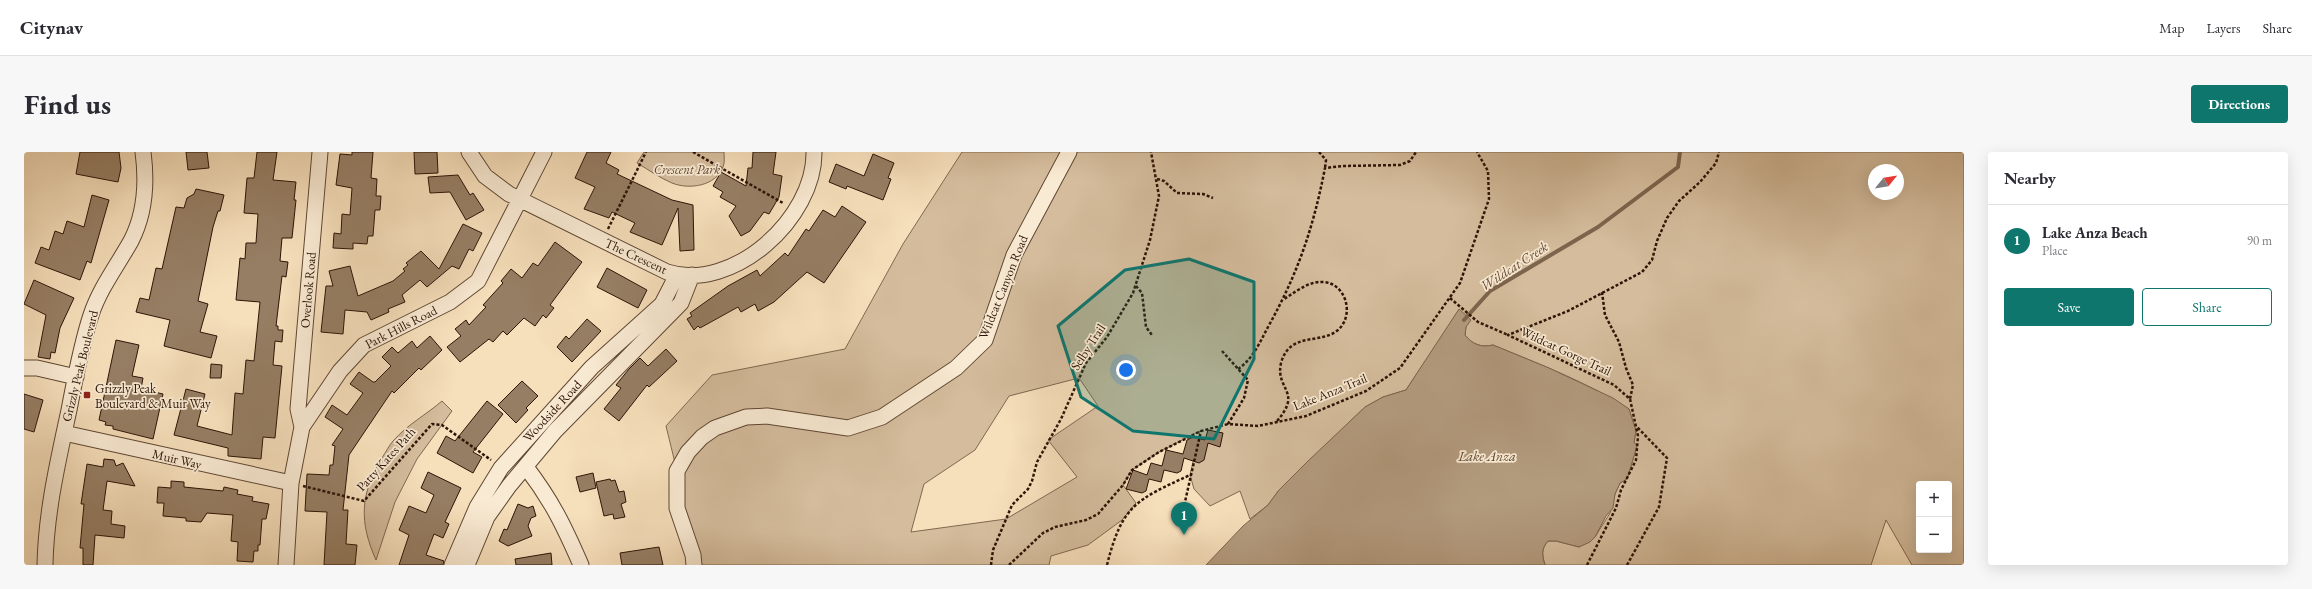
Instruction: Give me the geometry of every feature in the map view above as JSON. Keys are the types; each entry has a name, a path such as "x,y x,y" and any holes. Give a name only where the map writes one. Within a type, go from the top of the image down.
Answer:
{"street":[{"name":"Grizzly Peak Boulevard","path":"45,565 49,512 76,376 91,316 108,279 132,239 143,207 145,169 143,152"},
{"name":"Overlook Road","path":"302,427 298,409 320,152"},
{"name":"The Crescent","path":"469,152 485,176 494,184 521,200 603,241 677,275 692,275 717,271 743,260 765,246 780,232 796,210 811,177 814,152"},
{"name":"Park Hills Road","path":"286,565 291,483 302,427 340,371 364,345 450,302 478,281 521,200 544,152"},
{"name":"Wildcat Canyon Road","path":"694,565 693,555 677,508 677,471 688,452 702,437 715,428 746,417 767,416 848,428 882,417 956,368 985,340 1014,255 1069,152"},
{"name":"Woodside Road","path":"452,565 477,507 501,468 592,368 662,304 677,275"},
{"name":"Woodside Road","path":"467,565 486,517 500,497 555,431 681,303 692,275"},
{"path":"24,368 37,368 76,376"},
{"name":"Muir Way","path":"64,433 291,483"},
{"path":"526,467 547,494 561,517 582,565"}],"path":[{"path":"603,241 646,152"},
{"path":"693,152 796,210"},
{"name":"Selby Trail","path":"991,565 993,550 1012,505 1028,489 1037,462 1061,419 1086,363 1107,337 1130,302 1150,240 1159,196 1158,179 1151,152"},
{"path":"1238,369 1252,356 1284,299 1314,222 1326,160 1319,152"},
{"path":"1325,168 1343,166 1400,165 1410,161 1416,152"},
{"name":"Lake Anza Trail","path":"1009,565 1042,533 1055,527 1086,520 1098,514 1123,485 1132,470 1159,452 1201,431 1228,424 1258,426 1306,416 1366,391 1400,368 1460,283 1489,199 1488,171 1477,152"},
{"name":"Wildcat Gorge Trail","path":"1508,335 1568,311 1642,272 1652,260 1657,240 1667,218 1679,201 1700,182 1716,163 1720,152"},
{"path":"1158,179 1164,181 1177,193 1203,194 1213,198"},
{"path":"1277,421 1288,407 1290,400 1280,374 1282,363 1287,352 1305,339 1323,337 1336,332 1343,324 1347,309 1344,297 1338,289 1324,282 1304,286 1284,299"},
{"path":"1136,285 1142,293 1146,327 1148,333 1152,335"},
{"path":"1586,565 1616,508 1621,490 1631,472 1638,445 1630,399 1633,385 1626,368 1619,342 1605,315 1602,292"},
{"path":"1450,298 1478,322 1508,335"},
{"name":"Wildcat Gorge Trail","path":"1508,335 1609,381 1630,399"},
{"path":"1222,351 1248,380 1244,398 1228,424"},
{"name":"Patty Kates Path","path":"291,483 364,500 432,424 442,425 486,456"},
{"path":"1627,565 1659,507 1666,458 1636,427"},
{"path":"1182,515 1201,431"},
{"path":"1107,565 1112,543 1122,520 1136,503 1155,491 1190,475"}],"highlighted area":[{"path":"1189,259 1254,282 1254,359 1214,439 1133,431 1081,397 1058,326 1125,270"}],"green space":[{"name":"Crescent Park","path":"644,152 724,152 724,164 719,173 708,182 694,186 679,185 663,179 637,163"},
{"path":"962,152 1964,152 1964,565 1912,565 1886,520 1871,565 1545,565 1543,552 1548,541 1556,541 1579,547 1595,537 1610,513 1615,494 1620,483 1627,479 1637,446 1634,442 1636,431 1629,409 1596,390 1545,366 1493,345 1481,346 1474,343 1465,335 1466,327 1459,310 1406,390 1383,397 1365,407 1279,490 1268,505 1250,519 1240,491 1210,506 1194,489 1190,475 1200,431 1159,452 1132,470 1123,485 1136,503 1122,520 1088,545 1051,556 1049,565 694,565 677,471 666,426 712,375 845,349 903,244","holes":["1079,378 1098,406 1048,440 1077,477 1006,519 911,532 924,484 975,450 1009,396"]},
{"path":"442,401 452,411 417,459 395,502 376,560 370,546 365,521 364,508 369,484 392,442 405,429"}],"water":[{"name":"Lake Anza","path":"1459,309 1471,320 1466,327 1465,335 1474,343 1481,346 1493,345 1549,368 1613,398 1629,409 1636,431 1634,442 1637,446 1627,479 1620,483 1615,494 1613,508 1606,516 1595,537 1590,542 1579,547 1556,541 1548,541 1543,552 1545,565 1206,565 1243,526 1268,505 1279,490 1308,461 1365,407 1383,397 1406,390"}],"building":[{"path":"80,152 119,152 121,168 118,182 76,174"},
{"path":"186,152 207,152 209,168 188,170"},
{"path":"257,152 277,152 273,180 296,182 294,200 296,200 292,238 282,238 280,261 288,262 286,277 282,276 276,326 278,326 278,330 283,330 282,342 275,341 273,365 282,366 275,438 263,437 261,459 228,456 228,448 174,435 186,389 205,394 197,426 232,435 235,393 243,394 246,360 254,361 260,302 236,300 240,258 245,259 246,243 256,243 258,214 244,213 247,178 254,178"},
{"path":"352,152 373,152 371,178 377,179 376,196 381,196 380,210 375,210 373,236 368,236 367,244 353,243 353,249 333,248 334,233 341,234 342,214 350,215 352,188 336,185 340,154 352,155"},
{"path":"414,152 437,152 438,173 415,174"},
{"path":"587,152 611,152 606,163 619,170 617,174 672,200 693,205 694,250 680,251 678,208 662,245 630,232 635,223 612,212 609,218 584,209 595,187 575,178"},
{"path":"753,152 776,152 773,174 782,176 779,197 769,214 764,212 750,231 741,236 729,216 736,206 720,197 723,192 713,186 721,172 746,186 748,168 752,168"},
{"path":"873,154 894,163 888,178 891,179 883,200 847,186 846,189 829,182 836,164 864,176"},
{"path":"458,175 470,195 473,193 484,210 466,220 450,192 430,193 428,177"},
{"path":"196,189 224,195 220,211 218,211 213,227 198,301 208,304 200,332 217,336 211,358 164,346 170,320 136,312 140,298 149,300 156,268 162,269 176,207 184,208 187,198 194,194"},
{"path":"92,195 109,200 91,263 87,261 80,280 35,263 41,247 49,250 55,231 63,234 67,221 84,227"},
{"path":"842,206 866,222 824,283 807,272 774,302 758,311 755,304 741,312 738,307 700,328 698,326 694,330 687,319 692,316 690,313 728,286 757,270 760,276 785,253 788,256 806,229 809,231 823,210 835,217"},
{"path":"463,224 482,233 473,251 469,249 459,269 452,266 427,287 420,280 402,295 405,302 388,309 389,312 371,320 367,312 345,310 343,334 321,332 326,286 333,286 329,271 350,266 358,296 393,281 405,271 403,269 408,265 406,263 421,251 439,269"},
{"path":"555,242 582,262 550,305 554,308 546,318 543,315 535,326 524,318 507,335 503,331 493,342 489,339 460,362 447,347 461,336 455,329 466,320 469,325 486,307 483,305 503,283 501,281 511,269 522,278 533,263 538,266"},
{"path":"607,268 647,290 638,308 597,287"},
{"path":"34,280 74,298 60,328 55,353 51,352 50,359 38,357 46,315 24,304"},
{"path":"587,319 601,331 572,362 557,347 566,336 569,339"},
{"path":"430,336 442,350 421,370 419,368 394,393 392,391 349,455 343,510 348,510 346,544 357,545 355,565 324,565 327,512 305,511 307,474 329,475 330,465 333,465 335,446 332,445 343,429 325,417 332,405 347,415 363,393 350,384 359,372 375,382 391,366 382,357 392,347 398,353 412,341 417,348"},
{"path":"116,340 139,345 132,376 143,378 141,389 163,394 153,439 113,429 113,426 105,425 106,422 99,420"},
{"path":"666,349 677,361 649,387 647,385 619,421 604,409 621,388 616,385 640,358 648,366"},
{"path":"211,364 222,365 221,378 210,378"},
{"path":"522,381 538,396 526,408 528,410 516,423 498,405"},
{"path":"24,394 43,400 34,432 24,429"},
{"path":"487,401 503,414 473,452 482,457 473,473 437,453 446,436 455,441"},
{"path":"1208,430 1223,433 1220,447 1208,443 1204,460 1199,463 1184,458 1181,471 1177,473 1164,470 1161,482 1149,479 1146,491 1142,493 1126,489 1133,470 1147,475 1151,463 1162,466 1166,450 1183,454 1187,440 1193,437 1205,440"},
{"path":"104,459 114,460 116,466 123,463 135,486 107,481 103,510 112,511 111,524 125,526 124,538 95,535 93,565 83,565 83,548 80,548 84,504 81,504 87,464 103,467"},
{"path":"428,472 461,488 445,522 449,524 443,538 434,534 426,555 444,561 443,565 399,565 409,535 399,530 409,506 426,513 434,495 421,488"},
{"path":"593,473 596,488 580,492 576,477"},
{"path":"610,479 611,481 615,480 619,492 624,491 626,502 621,504 625,517 614,519 613,514 604,516 596,482"},
{"path":"171,481 184,482 184,487 223,491 224,487 238,490 237,494 253,497 252,501 269,504 266,519 262,519 260,545 258,545 258,551 254,551 253,562 237,561 238,542 231,541 233,515 207,513 201,522 186,521 186,518 163,516 164,503 157,503 158,487 171,488"},
{"path":"518,504 528,508 533,506 536,516 531,518 528,526 532,536 508,546 499,541 504,529 507,530"},
{"path":"659,547 663,565 622,565 620,553"},
{"path":"551,553 552,565 516,565 515,559"}],"waterway":[{"name":"Wildcat Creek","path":"1464,320 1490,291 1598,227 1678,167 1680,152"}],"place":[{"name":"Grizzly Peak Boulevard & Muir Way","path":"87,395"},
{"name":"Lake Anza Beach","path":"1184,535"}]}
